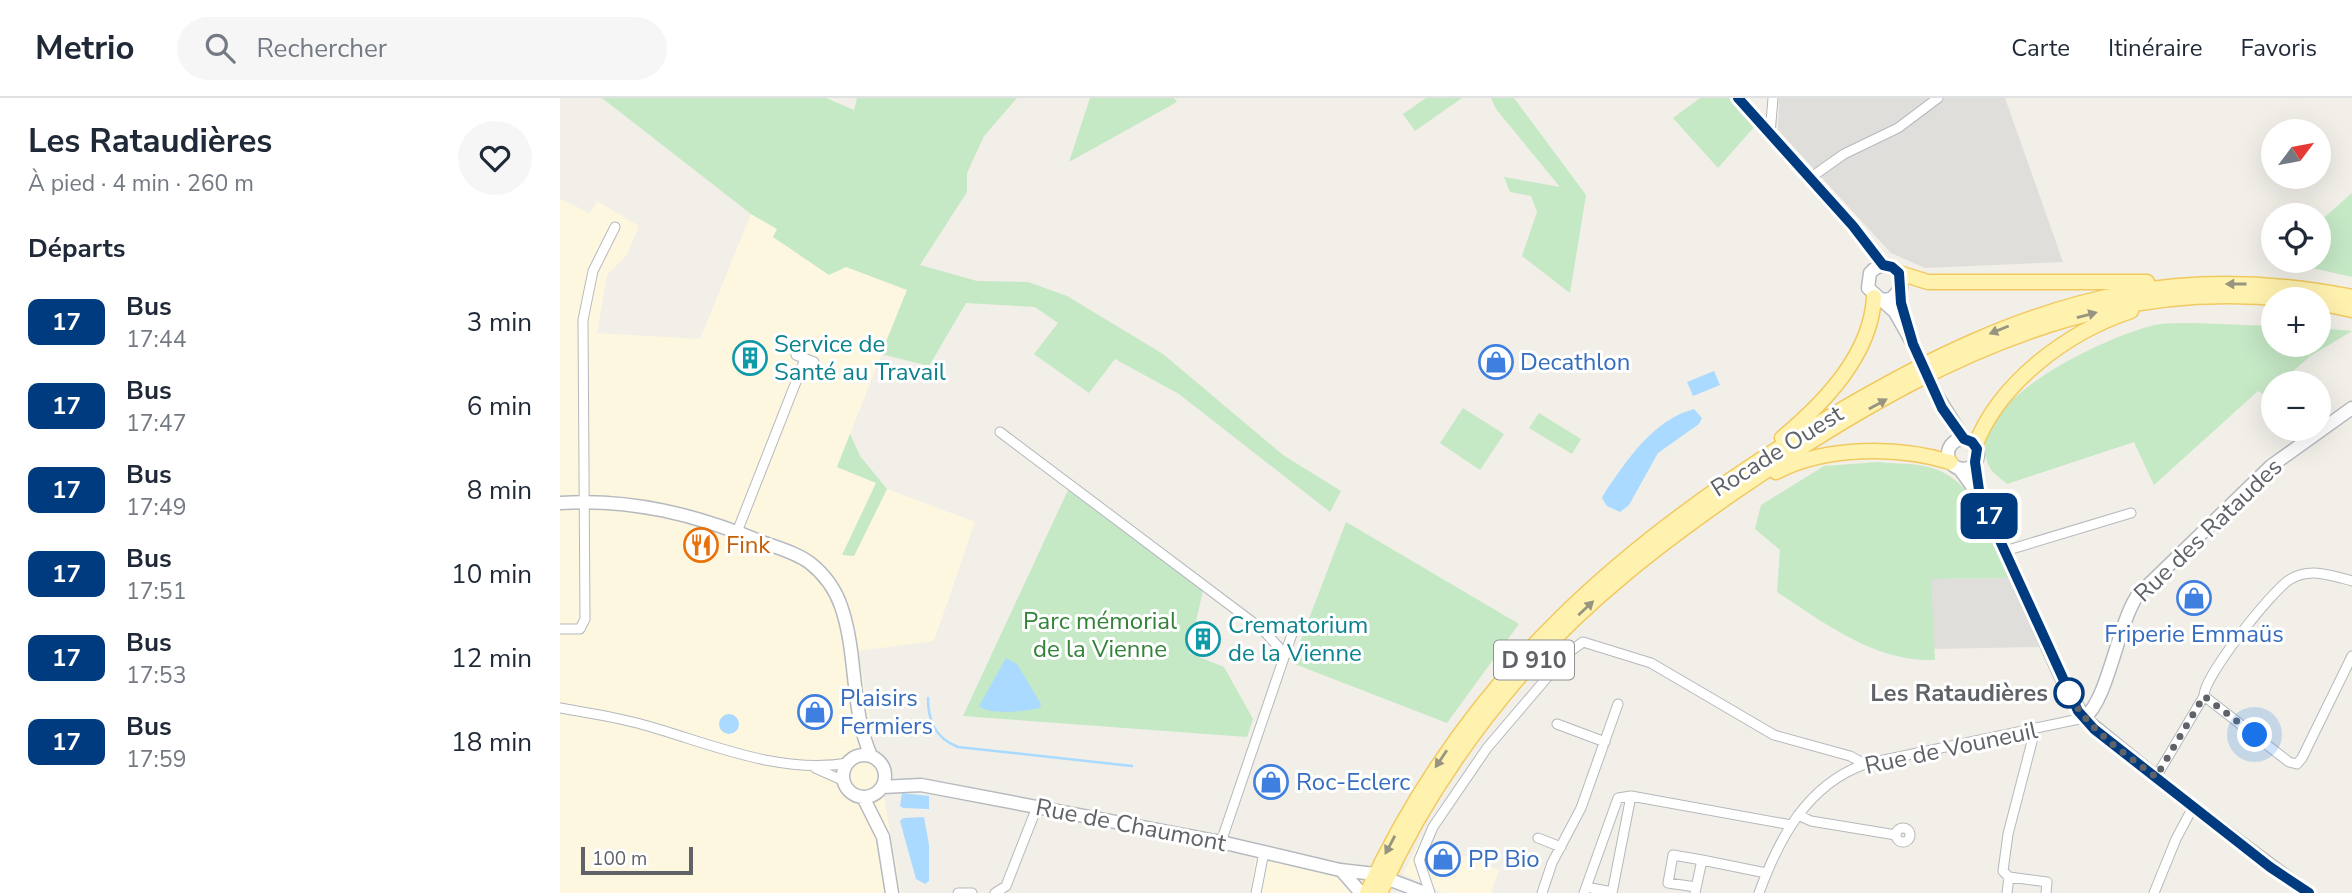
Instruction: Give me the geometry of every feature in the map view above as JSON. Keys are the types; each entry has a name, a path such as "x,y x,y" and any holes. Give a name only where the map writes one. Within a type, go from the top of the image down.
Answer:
{"main road":[{"path":"1899,273 1928,282 2184,285"},
{"name":"Rocade Ouest","path":"1375,886 1430,774 1476,711 1519,659 1594,583 1717,487 1848,406 1984,337 2077,304 2126,292 2184,285 2258,284 2352,297"},
{"path":"1969,442 1989,415 2031,370 2065,344 2129,312 2206,296"},
{"name":"Rocade Ouest","path":"1375,886 1447,771 1507,692 1577,617 1676,533 1810,443 1966,358 2033,331 2104,310 2206,296 2261,298"},
{"path":"1717,487 1784,436 1831,391 1867,334 1878,298"},
{"path":"2331,306 2352,310"},
{"path":"1676,533 1770,476 1803,462 1838,455 1885,453 1924,455 1955,465"}],"street":[{"path":"1738,98 1770,134 1789,163 1810,178 1883,265 1892,267 1899,273 1902,283 1899,292 1891,299 1878,298"},
{"path":"1770,134 1773,98"},
{"path":"1810,178 1844,154 1898,128 1938,98"},
{"path":"1838,211 1863,250 1870,273 1868,288 1895,312 1913,344 1942,408 1955,465 1980,497 2061,677 2084,718 2193,807 2308,893"},
{"path":"560,629 575,631 584,625 584,302 593,271 615,227"},
{"path":"1870,273 1883,265"},
{"path":"1899,292 1913,344"},
{"path":"737,532 805,359"},
{"path":"1942,408 1977,454 1975,462 1980,497"},
{"name":"Rue des Rataudes","path":"2084,718 2096,705 2123,621 2137,596 2271,466 2352,408"},
{"path":"1000,432 1263,629 1285,654"},
{"path":"1950,446 1969,442"},
{"path":"1955,465 1968,467 1975,462"},
{"path":"560,503 584,502 667,510 737,532 805,559 832,586 845,619 859,729 871,756 884,770 880,789 883,837 892,893"},
{"path":"2004,551 2131,513"},
{"path":"2156,777 2204,696 2204,690 2220,660 2288,580 2319,572 2352,581"},
{"path":"1221,842 1292,634"},
{"path":"1425,892 1419,860 1433,827 1487,748 1568,653 1583,642 1651,663 1774,736 1850,756 1865,764"},
{"path":"2204,696 2290,762 2297,764 2352,656"},
{"path":"1542,893 1581,808 1619,704"},
{"path":"560,708 643,724 731,752 807,765 844,781 849,790 863,797 883,837"},
{"name":"Rue de Vouneuil","path":"1759,893 1766,873 1791,825 1826,784 1865,764 2084,718"},
{"path":"1557,724 1605,742"},
{"path":"844,781 859,729"},
{"path":"2035,730 2008,834 2003,870 2009,877 2047,882 2049,892"},
{"path":"807,765 851,761 871,756"},
{"name":"Rue de Chaumont","path":"884,770 921,785 1221,842 1340,870 1375,886 1425,892"},
{"name":"Rue de Chaumont","path":"880,789 921,785"},
{"path":"863,797 880,789"},
{"path":"1631,796 1612,893 1585,890 1618,798 1631,796 1791,825"},
{"path":"995,893 1006,886 1037,807"},
{"path":"2154,893 2176,839 2193,807"},
{"path":"1798,815 1811,821 1896,835"},
{"path":"1538,838 1561,847"},
{"path":"1256,893 1264,852"},
{"path":"1702,860 1696,890 1668,883 1673,855 1702,860 1766,873"},
{"path":"1340,870 1375,886"},
{"path":"2007,893 2009,877"},
{"path":"958,893 972,893"}],"shaded area":[{"path":"1779,98 2005,98 2063,262 1925,268 1891,253 1778,130"},
{"path":"560,199 590,213 597,201 639,226 627,255 607,275 597,333 700,339 751,214 778,230 773,237 907,290 837,467 876,483 854,556 887,489 975,522 934,641 858,651 901,893 560,893"},
{"path":"2009,578 2039,647 1934,649 1930,579"},
{"path":"1421,839 1499,870 1491,893 1443,893 1403,874"},
{"path":"1256,854 1346,880 1353,893 1250,893"}],"green space":[{"path":"602,98 826,98 854,110 857,98 1017,98 984,136 967,173 967,192 920,265 977,281 1028,282 1067,296 1163,354 1283,455 1341,491 1330,512 1179,394 1115,359 1089,393 1034,354 1058,323 1035,307 966,303 929,366 881,354 907,290 846,267 829,275 773,237 777,229 751,214"},
{"path":"1090,98 1174,98 1177,102 1069,162"},
{"path":"1426,98 1462,98 1415,131 1403,114"},
{"path":"1491,98 1514,98 1586,195 1570,293 1522,256 1537,212 1531,196 1510,192 1504,177 1560,187 1496,109"},
{"path":"1700,98 1729,98 1755,126 1718,168 1673,118"},
{"path":"2352,193 2352,277 2331,272 2331,211"},
{"path":"2156,325 2261,326 2261,357 2309,357 2293,371 2261,371 2261,393 2258,391 2154,485 2134,442 2007,484 1991,470 1985,446 1994,422 2013,399 2040,378 2102,344"},
{"path":"2331,329 2352,331 2331,344"},
{"path":"1463,408 1504,434 1480,470 1440,443"},
{"path":"1539,413 1581,439 1572,454 1529,428"},
{"path":"850,434 860,456 887,489 854,556 842,555 876,483 837,467"},
{"path":"1879,462 1929,467 1960,484 1981,512 2009,578 1931,579 1935,660 1913,659 1871,648 1833,628 1777,592 1780,550 1755,529 1761,505 1824,466"},
{"name":"Parc mémorial de la Vienne","path":"1068,490 1203,590 1189,653 1224,667 1253,719 1247,737 963,716"},
{"path":"1346,522 1519,624 1447,723 1292,663"}],"water":[{"path":"1714,371 1720,385 1693,396 1687,382"},
{"path":"1694,409 1702,418 1699,424 1658,453 1629,505 1620,512 1607,506 1602,498 1605,492 1643,442 1666,422"},
{"path":"1006,658 1017,664 1041,704 1040,708 1000,712 979,706"},
{"path":"729,714 736,717 739,724 736,731 729,734 722,731 719,724 722,717"},
{"path":"902,793 929,796 929,809 903,808 900,806"},
{"path":"924,817 929,845 929,881 925,884 916,879 900,821 903,818"}],"waterway":[{"path":"928,698 929,714 934,728 944,739 958,747 1132,766"}],"bus line":[{"name":"17","path":"1738,98 1853,226 1883,265 1892,267 1899,273 1902,283 1899,292 1901,303 1913,344 1942,408 1955,429 1977,449 1975,462 1980,497 2078,711 2094,729 2270,867 2309,893"}],"place":[{"name":"Service de Santé au Travail","path":"750,358"},
{"name":"Decathlon","path":"1496,362"},
{"name":"Fink","path":"701,545"},
{"name":"Friperie Emmaüs","path":"2194,598"},
{"name":"Crematorium de la Vienne","path":"1203,639"},
{"name":"Les Rataudières","path":"2069,693"},
{"name":"Plaisirs Fermiers","path":"815,712"},
{"name":"Roc-Eclerc","path":"1271,782"},
{"name":"PP Bio","path":"1443,859"}],"route":[{"path":"2069,693 2067,690 2078,711 2094,729 2156,777 2204,696 2255,735"}]}
